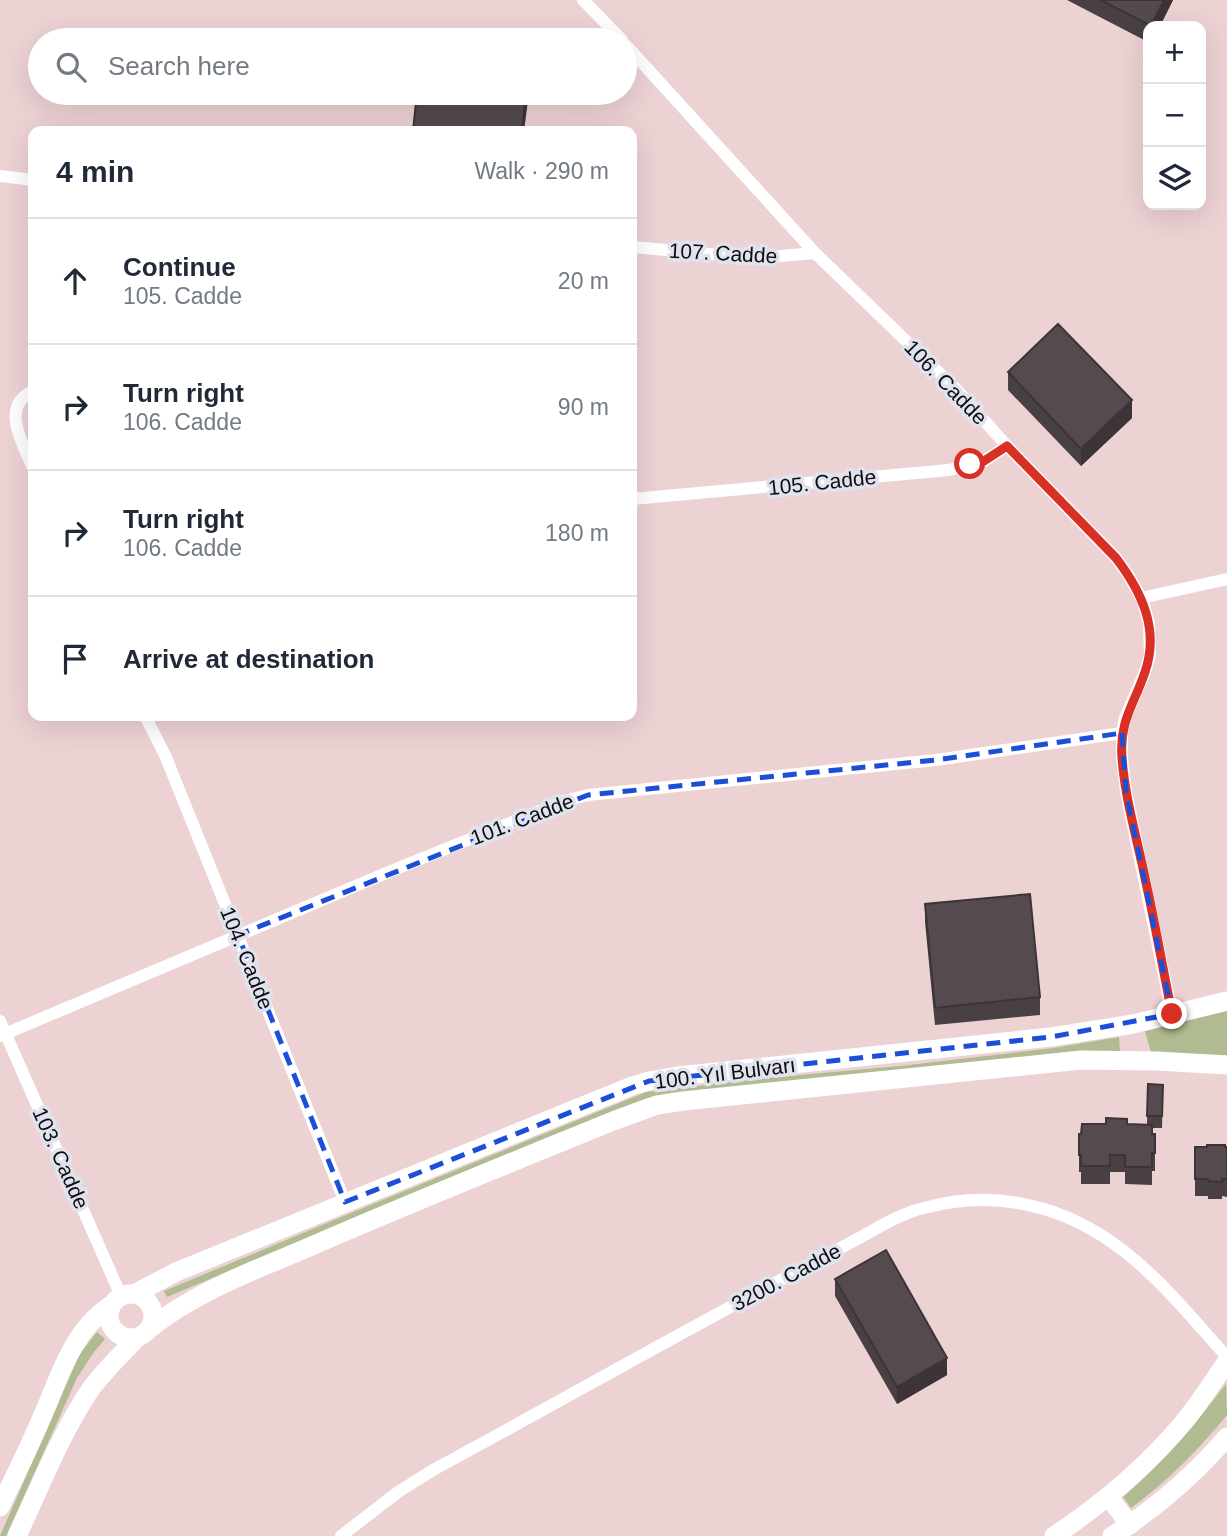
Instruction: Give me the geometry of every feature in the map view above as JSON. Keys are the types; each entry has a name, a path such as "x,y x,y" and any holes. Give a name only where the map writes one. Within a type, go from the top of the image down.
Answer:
{"main road":[{"name":"100. Yıl Bulvarı","path":"0,1507 71,1350 91,1321 122,1299 176,1272 345,1202 649,1081 1051,1037 1133,1024 1227,1001"},
{"name":"100. Yıl Bulvarı","path":"17,1536 70,1425 91,1390 143,1333 163,1318 226,1283 625,1116 657,1105 683,1101 1081,1060 1146,1060 1227,1065"},
{"path":"122,1299 147,1301 153,1315 143,1333 130,1339 116,1333 109,1321 122,1299"},
{"path":"1054,1536 1080,1519 1139,1469 1184,1422 1227,1359"},
{"path":"1112,1536 1152,1509 1227,1437"},
{"path":"1108,1496 1130,1525"}],"street":[{"name":"106. Cadde","path":"583,0 610,28"},
{"name":"106. Cadde","path":"637,57 815,253 956,388 1007,446 1116,558 1141,598 1149,624 1150,655 1125,718 1122,758 1126,792 1172,1014"},
{"path":"0,176 28,179"},
{"name":"107. Cadde","path":"637,247 756,258 815,253"},
{"path":"28,393 16,403 12,412 28,456"},
{"name":"105. Cadde","path":"637,499 949,470 984,461 1007,446"},
{"path":"1141,598 1227,579"},
{"name":"104. Cadde","path":"148,721 165,755 345,1202"},
{"name":"101. Cadde","path":"3,1035 237,935 564,801 588,795 936,760 1122,733"},
{"name":"103. Cadde","path":"0,1021 3,1035 122,1299"},
{"name":"3200. Cadde","path":"341,1536 398,1492 433,1470 687,1330 886,1223 921,1208 949,1202 983,1199 1015,1202 1044,1209 1095,1230 1123,1249 1156,1278 1227,1359"}],"highlighted area":[{"path":"1122,733 1126,792 1172,1014 1051,1037 649,1081 345,1202 238,935 588,795 936,760"}],"shaded area":[{"path":"0,0 1227,0 1227,1536 0,1536"}],"green space":[{"path":"1227,1011 1227,1055 1151,1053 1145,1031"},
{"path":"1119,1037 1120,1052 644,1099 167,1297 164,1291 646,1092 900,1066 1054,1048"},
{"path":"97,1332 105,1339 77,1378 6,1536 0,1536 79,1355"},
{"path":"1226,1384 1227,1415 1182,1464 1131,1508 1123,1497 1178,1443"}],"building":[{"path":"1101,0 1164,0 1154,21 1143,22"},
{"path":"416,105 525,105 523,126 414,126"},
{"path":"1058,324 1132,400 1081,449 1008,372"},
{"path":"1030,894 1040,997 935,1008 925,904"},
{"path":"1148,1084 1163,1085 1162,1116 1147,1116"},
{"path":"1106,1118 1127,1119 1127,1124 1152,1125 1155,1153 1152,1153 1152,1167 1125,1167 1125,1155 1110,1155 1110,1166 1081,1166 1079,1134 1082,1124 1106,1124"},
{"path":"1195,1147 1227,1147 1227,1179 1222,1179 1222,1182 1195,1179"},
{"path":"886,1250 947,1358 897,1387 835,1279"}],"route":[{"path":"970,464 984,461 1007,446 1116,558 1143,601 1149,624 1150,655 1125,718 1121,740 1122,758 1126,792 1172,1014"}]}
